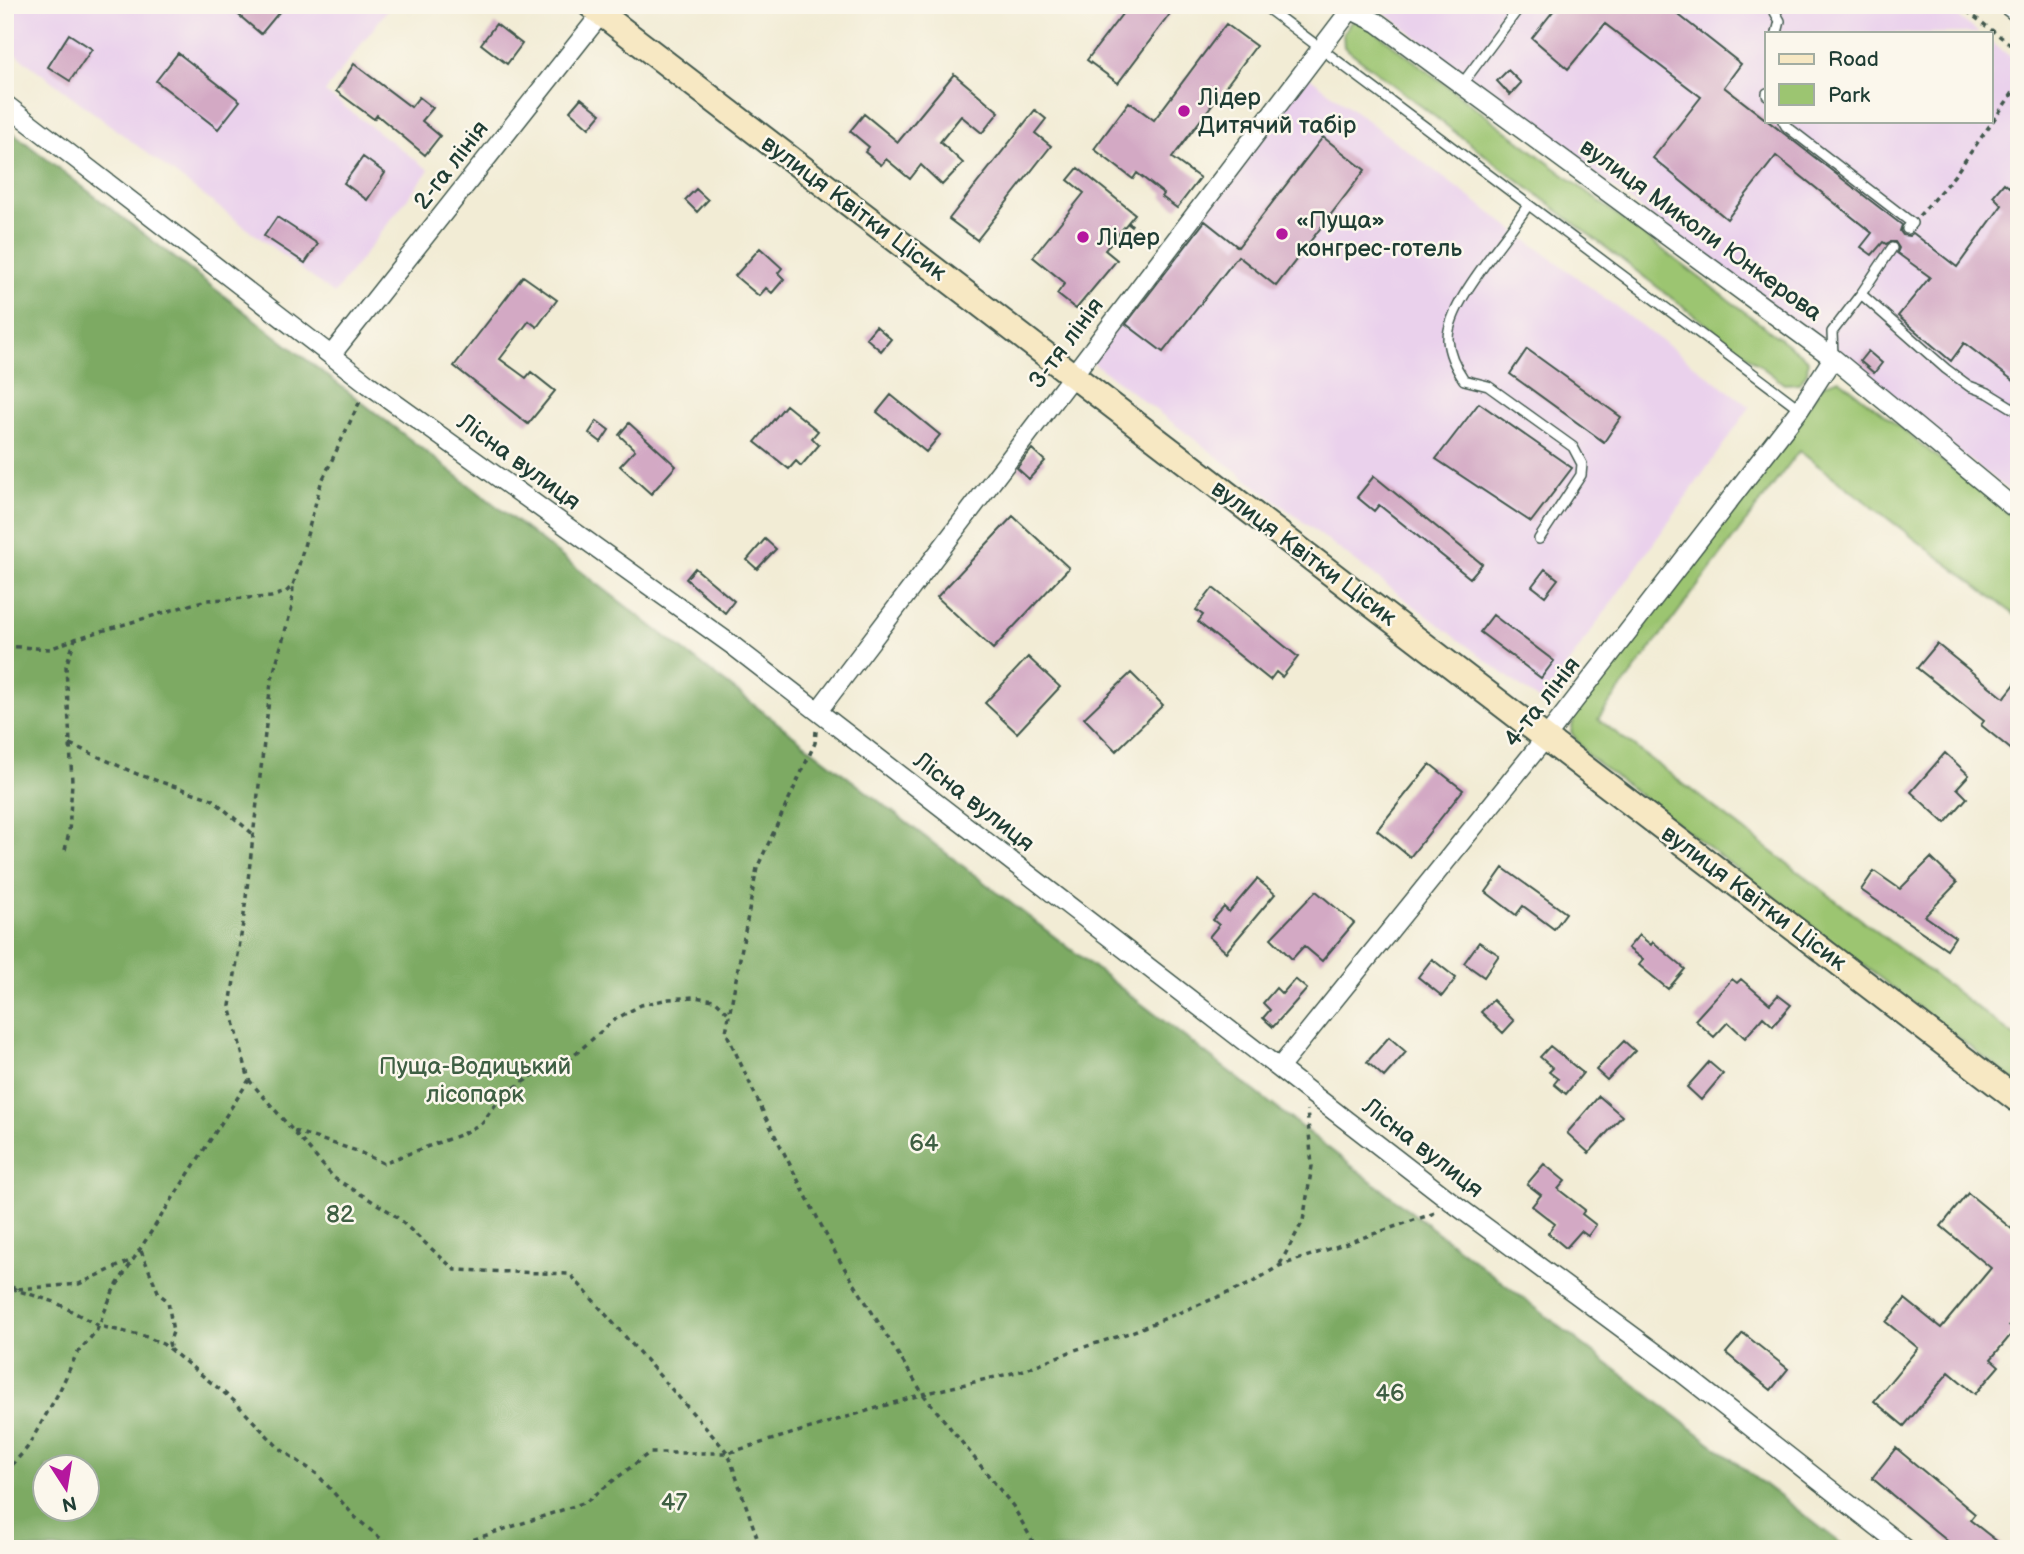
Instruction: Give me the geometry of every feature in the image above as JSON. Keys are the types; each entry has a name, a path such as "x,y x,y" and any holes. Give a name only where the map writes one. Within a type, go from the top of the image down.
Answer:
{"street":[{"path":"2007,5 2019,14"},
{"name":"3-тя лінія","path":"818,711 1321,50 1349,7"},
{"name":"вулиця Миколи Юнкерова","path":"1349,7 1378,23 1833,358 2019,512"},
{"name":"2-га лінія","path":"332,354 600,8"},
{"name":"вулиця Квітки Цісик","path":"600,8 1072,375 2019,1101"},
{"name":"Лісна вулиця","path":"5,104 368,384 732,645 1457,1206 1672,1364 1906,1549"},
{"name":"4-та лінія","path":"1279,1068 1545,738 1800,409 1833,358"}],"lane":[{"path":"1263,5 1800,409"},
{"path":"1462,84 1521,5"},
{"path":"1771,5 1780,21 1777,32"},
{"path":"1784,122 1910,226"},
{"path":"1528,205 1477,276 1456,311 1448,339 1454,365 1464,380 1488,386 1573,447 1582,464 1581,475 1539,539"},
{"path":"1833,358 1832,332 1892,248"},
{"path":"1861,294 1946,369 1969,386 1988,393 2019,412"}],"path":[{"path":"1959,5 2019,51"},
{"path":"1993,121 2019,84"},
{"path":"1910,226 1954,176 1992,122"},
{"path":"1128,223 1167,251"},
{"path":"368,384 321,484 293,585 292,607 271,682 243,923 230,1006 248,1080 334,1178 392,1213 455,1270 570,1274 728,1454 761,1549"},
{"path":"5,646 50,649 206,600 271,597 286,592 293,585"},
{"path":"65,850 69,833 72,782 66,666 75,639"},
{"path":"818,711 815,743 757,867 726,1032 836,1256 923,1394 1013,1506 1037,1549"},
{"path":"70,744 137,774 212,799 253,834"},
{"path":"292,1130 357,1151 383,1163 462,1134 482,1123 502,1096 532,1076 571,1058 614,1020 641,1004 694,997 715,1000 729,1013"},
{"path":"5,1473 27,1448 76,1355 90,1341 99,1326 113,1292 248,1080"},
{"path":"1279,1266 1303,1221 1312,1166 1306,1088"},
{"path":"445,1549 586,1502 649,1453 728,1454 923,1394 1021,1371 1129,1333 1250,1284 1279,1266 1420,1219"},
{"path":"141,1250 159,1294 168,1301 173,1332 169,1343 172,1352"},
{"path":"16,1290 79,1284 135,1258"},
{"path":"5,1280 16,1290 55,1302 99,1326 144,1336 163,1344 233,1400 280,1449 317,1474 355,1517 393,1549"}],"shaded area":[{"path":"5,5 391,5 325,92 429,170 334,294 5,46"},
{"path":"1375,5 1943,5 1978,32 1765,32 1765,122 1993,122 1993,44 2019,63 2019,498"},
{"path":"1308,76 1750,407 1541,702 1091,361"}],"green space":[{"path":"1359,19 1808,360 1807,373 1799,383 1784,384 1344,47 1343,33 1350,23"},
{"name":"Пуща-Водицький лісопарк","path":"5,126 31,147 1848,1549 5,1549"},
{"path":"1839,379 2019,522 2019,618 1799,451 1598,719 2019,1040 2019,1084 1586,754 1571,732 1574,717 1824,384"}],"building":[{"path":"227,5 285,5 261,34"},
{"path":"1129,5 1159,5 1170,14 1118,83 1087,60"},
{"path":"1558,5 1666,5 1741,64 1724,87 1765,119 1765,122 1769,122 1902,225 1900,231 1903,235 1909,236 1913,233 1957,267 2002,205 1993,196 2004,183 2009,187 2019,174 2019,385 1964,343 1951,361 1898,316 1930,277 1897,253 1899,248 1895,242 1883,242 1872,255 1861,247 1872,233 1776,156 1727,219 1653,158 1701,97 1605,24 1568,69 1532,38"},
{"path":"496,24 522,44 507,64 481,44"},
{"name":"Лідер Дитячий табір","path":"1226,24 1256,46 1172,158 1200,178 1177,208 1137,173 1133,179 1094,149 1129,102 1154,120"},
{"path":"69,34 92,49 70,81 48,67"},
{"path":"178,53 240,101 218,129 156,81"},
{"path":"354,64 411,107 419,97 433,108 422,121 440,136 425,155 377,115 374,119 336,91"},
{"path":"1508,70 1521,83 1510,95 1497,81"},
{"path":"954,74 999,112 982,133 961,116 940,142 963,163 942,185 921,165 910,179 886,159 881,165 865,152 869,147 850,131 864,114 898,142"},
{"path":"581,98 601,114 589,128 570,111"},
{"path":"1035,110 1046,119 1035,133 1051,146 977,240 949,219"},
{"name":"«Пуща» конгрес-готель","path":"1323,137 1365,170 1276,286 1238,256 1163,352 1126,324 1205,221 1238,247"},
{"path":"363,157 385,173 367,200 344,183"},
{"name":"Лідер","path":"1078,168 1135,214 1105,250 1117,260 1076,309 1057,294 1065,283 1033,257 1084,193 1068,180"},
{"path":"696,189 708,200 697,212 685,200"},
{"path":"277,217 318,244 305,263 264,236"},
{"path":"760,248 782,268 778,273 784,279 772,293 766,288 759,296 735,276"},
{"path":"523,276 557,300 537,327 529,321 500,359 526,378 531,372 555,391 528,424 454,366"},
{"path":"876,326 891,339 881,351 866,338"},
{"path":"1527,349 1621,417 1604,442 1510,374"},
{"path":"1868,351 1882,363 1874,373 1860,361"},
{"path":"891,395 940,435 926,452 877,412"},
{"path":"1479,403 1572,468 1531,522 1436,459"},
{"path":"786,405 818,431 812,438 819,445 801,466 796,461 789,469 755,442"},
{"path":"597,421 609,430 601,442 589,433"},
{"path":"629,423 676,466 651,494 620,466 635,450 619,435"},
{"path":"1032,449 1045,461 1029,479 1017,468"},
{"path":"1374,476 1482,564 1470,578 1379,505 1374,511 1357,497"},
{"path":"1013,516 1069,568 993,649 937,597"},
{"path":"765,539 776,549 757,569 747,560"},
{"path":"695,568 734,601 725,613 686,579"},
{"path":"1545,569 1558,579 1545,596 1532,586"},
{"path":"1213,588 1298,657 1282,677 1276,672 1270,680 1198,622 1203,615 1196,610"},
{"path":"1493,615 1554,661 1541,678 1480,632"},
{"path":"1937,644 2004,698 2019,679 2019,756 1981,725 1984,721 1917,668"},
{"path":"1028,657 1060,687 1017,733 985,703"},
{"path":"1131,673 1163,705 1116,751 1084,718"},
{"path":"1945,753 1969,775 1957,788 1967,798 1945,823 1911,792"},
{"path":"1430,764 1463,790 1410,857 1377,830"},
{"path":"1931,858 1957,883 1925,916 1955,937 1947,949 1861,890 1874,871 1900,889"},
{"path":"1503,868 1566,913 1554,929 1523,906 1516,915 1486,892"},
{"path":"1257,879 1275,894 1226,952 1209,937 1219,925 1213,920 1224,907 1229,912"},
{"path":"1316,891 1354,923 1322,961 1304,946 1292,959 1271,938"},
{"path":"1639,935 1651,945 1653,942 1685,969 1668,989 1639,965 1643,960 1628,948"},
{"path":"1479,942 1499,955 1484,977 1464,963"},
{"path":"1432,959 1456,978 1442,996 1418,977"},
{"path":"1295,979 1307,989 1273,1027 1263,1018 1270,1010 1263,1003 1276,988 1282,994"},
{"path":"1732,979 1737,983 1741,979 1770,1004 1778,995 1791,1005 1773,1026 1763,1017 1745,1038 1728,1022 1714,1037 1695,1020"},
{"path":"1493,1000 1514,1021 1503,1033 1481,1012"},
{"path":"1389,1037 1406,1052 1384,1077 1367,1062"},
{"path":"1624,1041 1635,1051 1607,1080 1596,1070"},
{"path":"1550,1046 1583,1073 1566,1094 1554,1084 1558,1079 1549,1072 1553,1068 1540,1057"},
{"path":"1709,1062 1723,1074 1701,1100 1687,1087"},
{"path":"1599,1096 1622,1116 1589,1153 1567,1133"},
{"path":"1544,1164 1565,1181 1558,1189 1585,1210 1582,1214 1596,1225 1588,1236 1581,1231 1566,1248 1548,1233 1555,1224 1532,1206 1541,1195 1527,1184"},
{"path":"1968,1193 2019,1235 2019,1314 2009,1326 2014,1331 1991,1359 1999,1366 1975,1394 1949,1372 1904,1426 1874,1401 1918,1348 1886,1322 1905,1299 1941,1328 1991,1268 1941,1226"},
{"path":"1743,1333 1788,1369 1771,1390 1726,1353"},
{"path":"1896,1448 1975,1514 1970,1520 2007,1549 1957,1549 1872,1478"}],"place":[{"name":"Лідер Дитячий табір","path":"1184,111"},
{"name":"«Пуща» конгрес-готель","path":"1282,234"},
{"name":"Лідер","path":"1083,237"}],"park label":[{"name":"64","path":"924,1143"},
{"name":"82","path":"340,1214"},
{"name":"46","path":"1390,1393"},
{"name":"47","path":"674,1502"}]}
